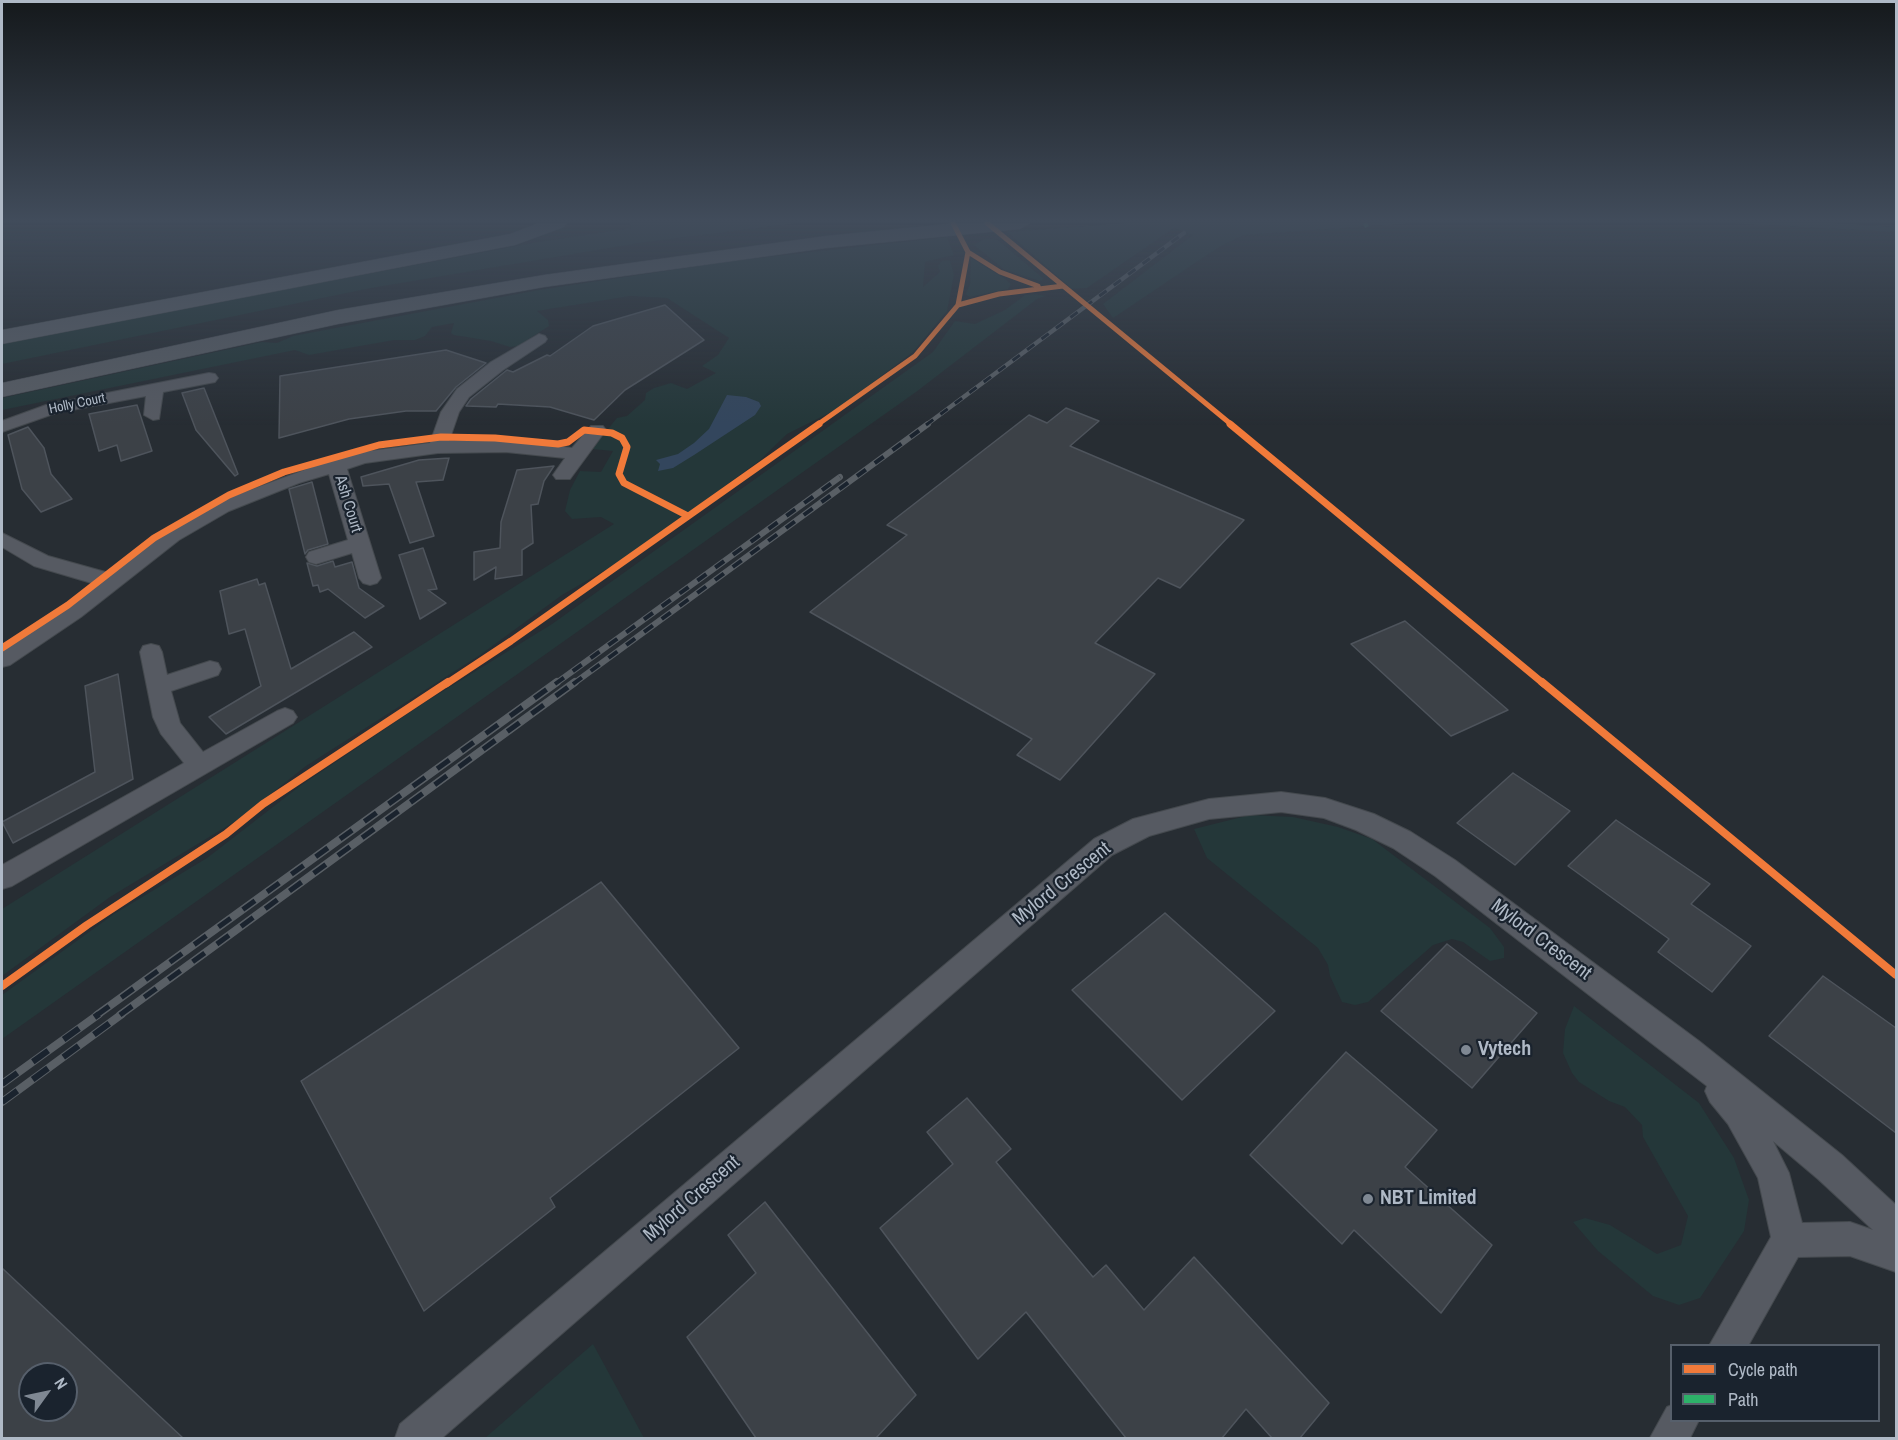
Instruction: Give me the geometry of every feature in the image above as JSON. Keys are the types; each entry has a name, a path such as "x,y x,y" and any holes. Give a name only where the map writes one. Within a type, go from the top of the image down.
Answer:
{"main road":[{"path":"2,337 247,290"},
{"path":"2,375 335,304 416,290"},
{"path":"2,390 316,322 493,290"}],"street":[{"path":"438,447 456,402 473,384 539,339"},
{"path":"485,350 509,358"},
{"name":"Holly Court","path":"2,426 40,412 209,378"},
{"path":"153,416 155,389"},
{"path":"564,475 577,454 597,430"},
{"path":"2,659 73,612 172,535 222,507 270,486 336,465 394,452 438,447 506,446 577,454"},
{"name":"Ash Court","path":"336,465 370,578"},
{"path":"2,539 41,561 111,581"},
{"name":"Ash Court","path":"316,556 359,544"},
{"path":"151,652 170,728 200,765"},
{"path":"158,687 210,669"},
{"path":"2,878 285,717"},
{"name":"Mylord Crescent","path":"414,1438 1103,847 1142,827 1220,807 1281,802 1325,808 1365,822 1402,840 1445,867 1688,1051 1830,1167 1896,1228"},
{"path":"1688,1051 1739,1113 1773,1173 1789,1240 1728,1344"},
{"path":"1789,1240 1850,1239 1896,1255"},
{"path":"1669,1438 1679,1422"}],"shaded area":[{"path":"280,290 360,290 2,364 2,342"},
{"path":"538,290 951,290 947,311 913,352 839,408 787,434 759,461 628,557 562,595 480,655 306,766 239,819 110,897 2,976 2,909 614,524 601,517 572,519 565,511 570,490 580,471 601,472 613,451 592,449 617,418 627,416 645,400 646,393 654,388 671,383 687,389 716,373 702,366 718,355 729,338 667,298 630,296 537,311 548,320 549,326 518,346 510,347 491,341 454,335 451,333 454,323 432,327 425,336 415,340 394,340 309,355 295,350 2,410 2,398 262,342 277,343 293,336"},
{"path":"968,290 1002,290 969,297 966,294"},
{"path":"1121,290 1155,290 1113,318 1103,304"},
{"path":"1025,295 1046,296 1037,299 916,392 2,1039 2,995 114,914 207,858 300,786 424,703 552,624 933,352 955,321 975,324 1005,310"},
{"path":"1250,815 1293,817 1338,827 1372,839 1490,928 1504,947 1504,958 1490,961 1463,942 1452,939 1433,945 1368,1002 1355,1005 1342,1002 1330,976 1328,965 1318,948 1207,858 1194,829"},
{"path":"1574,1006 1699,1103 1734,1158 1749,1200 1744,1231 1700,1298 1679,1305 1653,1296 1598,1251 1573,1222 1585,1218 1610,1225 1657,1254 1681,1245 1688,1216 1643,1137 1642,1125 1625,1107 1609,1101 1579,1082 1572,1073 1563,1053 1565,1029"},
{"path":"593,1344 644,1438 485,1438"}],"water":[{"path":"727,395 746,397 759,402 761,406 755,415 694,455 673,468 658,471 660,464 656,460 678,454 709,429"}],"building":[{"path":"665,305 704,340 625,390 594,420 550,407 498,404 496,407 466,406 471,399 507,370 513,372 547,355 550,356 593,326"},
{"path":"446,350 486,363 456,387 436,411 406,411 349,419 279,438 280,376"},
{"path":"204,388 238,474 235,476 196,430 182,393"},
{"path":"137,405 152,451 121,461 117,445 99,451 89,414"},
{"path":"1066,408 1099,421 1070,446 1244,520 1180,588 1158,578 1095,643 1155,674 1060,780 1017,755 1032,739 810,612 907,535 887,525 1029,415 1047,423"},
{"path":"28,427 44,448 51,474 72,499 41,512 22,489 8,435"},
{"path":"449,458 443,480 416,482 434,536 410,543 389,484 363,486 361,477 419,460"},
{"path":"554,466 544,481 538,504 531,505 533,543 522,550 522,575 495,579 496,567 474,580 474,552 500,548 501,522 517,470"},
{"path":"312,482 328,544 308,550 305,554 289,489"},
{"path":"423,548 437,589 428,590 446,603 420,619 399,555"},
{"path":"333,561 335,567 352,562 359,588 384,606 365,618 328,589 320,592 318,585 313,586 307,563 317,566"},
{"path":"257,579 259,585 265,583 291,669 354,632 372,647 226,734 209,717 261,686 245,629 229,634 220,591"},
{"path":"1405,621 1508,710 1451,736 1351,644"},
{"path":"118,674 133,779 13,843 2,822 95,772 85,686"},
{"path":"1513,773 1570,811 1515,865 1457,823"},
{"path":"1616,820 1710,884 1691,904 1751,946 1712,992 1658,952 1669,939 1568,866"},
{"path":"601,882 739,1048 550,1198 555,1207 424,1311 301,1081"},
{"path":"1165,913 1275,1011 1182,1100 1072,990"},
{"name":"Vytech","path":"1447,944 1537,1013 1472,1088 1381,1011"},
{"path":"1823,976 1896,1028 1896,1133 1769,1036"},
{"name":"NBT Limited","path":"1346,1052 1437,1130 1405,1167 1492,1245 1441,1313 1354,1230 1342,1244 1250,1155"},
{"path":"967,1098 1011,1149 996,1162 1093,1277 1106,1265 1144,1310 1194,1257 1329,1403 1300,1438 1272,1438 1246,1409 1222,1438 1126,1438 1026,1312 978,1359 880,1228 953,1164 927,1132"},
{"path":"765,1202 916,1395 876,1438 756,1438 687,1337 756,1273 728,1235"},
{"path":"2,1268 183,1438 2,1438"}],"railway":[{"path":"926,425 1107,290"},
{"path":"573,684 928,424"},
{"path":"555,684 840,477"},
{"path":"97,1015 557,682"},
{"path":"120,1015 575,682"},
{"path":"2,1084 99,1014"},
{"path":"2,1102 122,1014"}],"cycle path":[{"path":"2,986 87,925 226,834 263,804 511,641 915,356 958,305 961,290"},
{"path":"958,305 999,294 1029,290"},
{"path":"1068,290 1896,975"},
{"path":"2,648 68,605 154,538 229,495 284,472 379,445 441,437 495,438 558,444 568,442 584,430 612,433 622,438 627,447 619,474 624,483 688,516"}],"place":[{"name":"Vytech","path":"1466,1050"},
{"name":"NBT Limited","path":"1368,1199"}]}
